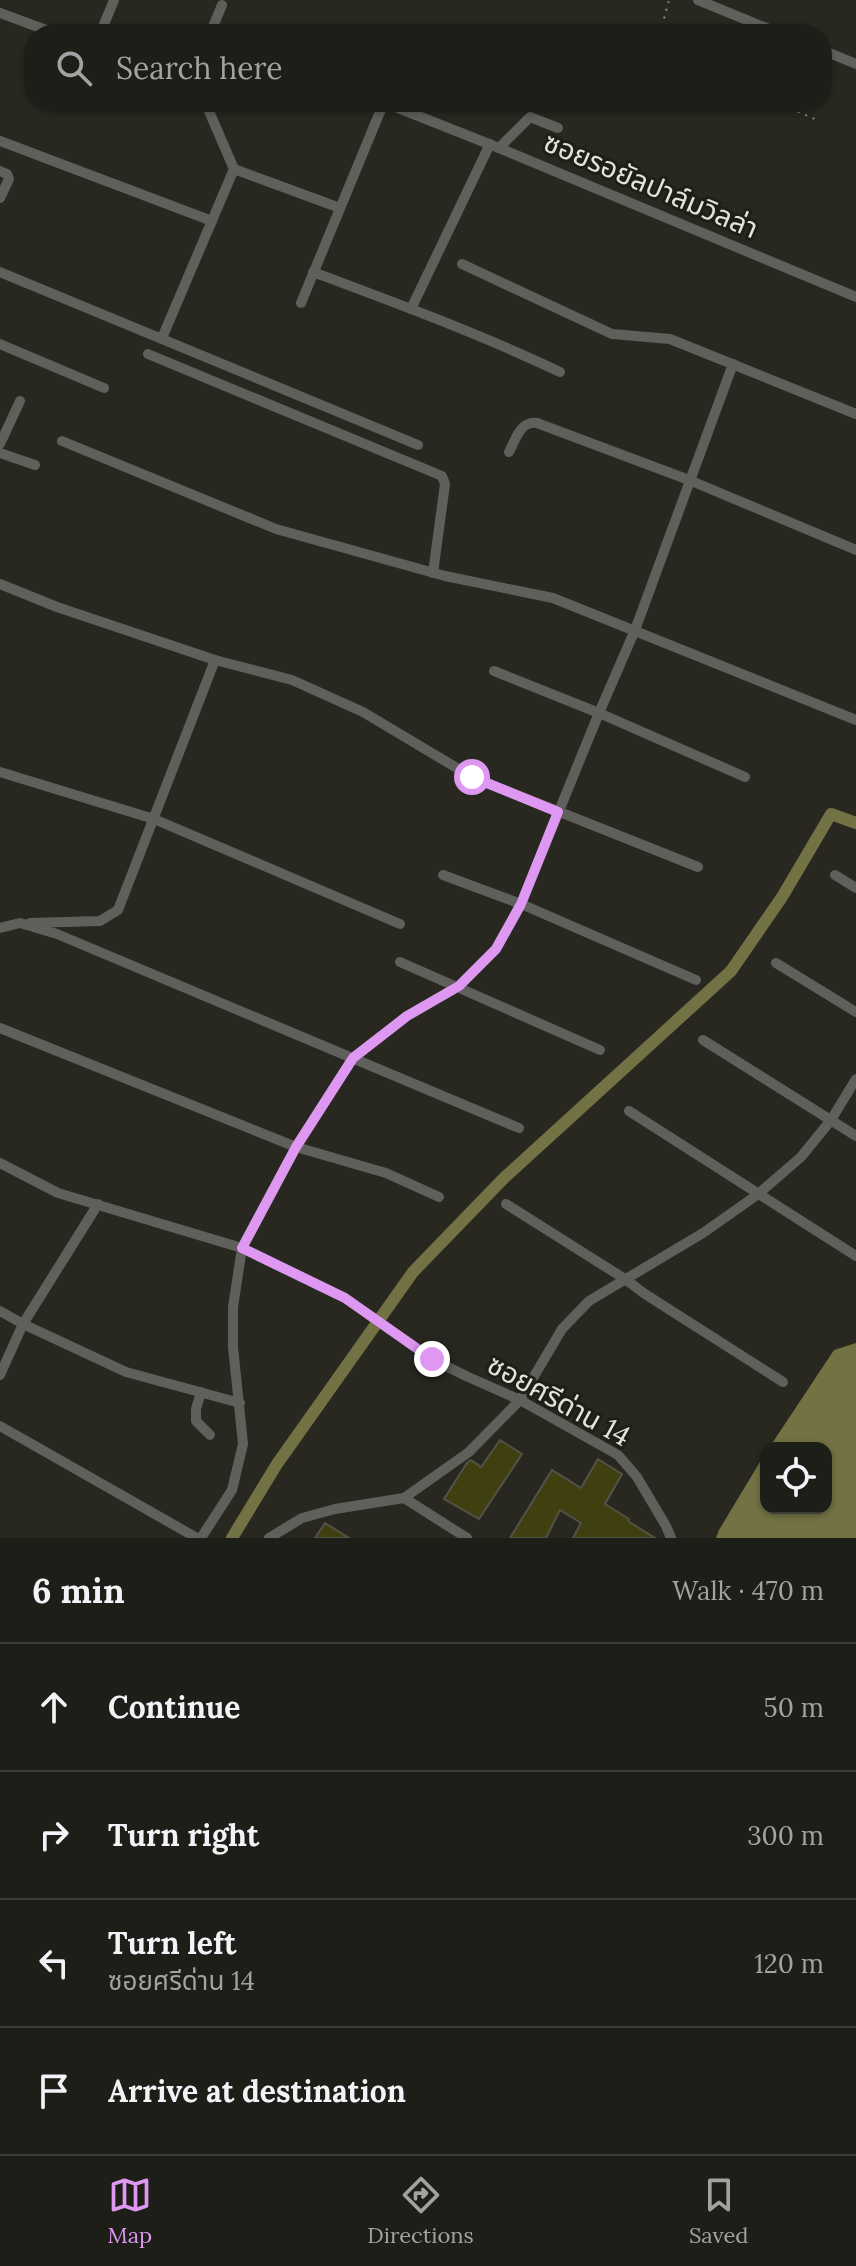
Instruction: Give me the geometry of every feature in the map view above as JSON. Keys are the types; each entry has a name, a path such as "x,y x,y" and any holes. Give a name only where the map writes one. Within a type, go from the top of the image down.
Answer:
{"street":[{"path":"104,24 114,0"},
{"path":"698,0 757,24"},
{"path":"214,24 222,5"},
{"path":"0,13 30,24"},
{"path":"832,54 856,64"},
{"path":"162,338 234,169 209,112"},
{"path":"301,303 379,112"},
{"name":"ซอยรอยัลปาล์มวิลล่า","path":"408,112 856,297"},
{"path":"411,309 494,146 530,117 558,128"},
{"path":"0,141 212,221"},
{"path":"234,169 340,208"},
{"path":"0,171 7,174 9,179 0,198"},
{"path":"462,264 612,334 670,339 856,414"},
{"path":"0,272 418,445"},
{"path":"313,272 523,354 560,372"},
{"path":"0,344 104,388"},
{"path":"148,354 442,476 445,484 433,573"},
{"path":"0,1426 199,1538 232,1490 243,1444 233,1347 233,1307 242,1248 296,1147 353,1058 407,1016 459,986 496,949 521,904 635,630 733,364"},
{"path":"0,444 20,401"},
{"path":"509,452 524,424 537,423 689,480 856,550"},
{"path":"62,441 276,529 433,573 553,598 856,720"},
{"path":"0,453 35,465"},
{"path":"0,584 57,607 215,660 292,680 368,715 472,777 698,867"},
{"path":"0,928 20,923 100,921 118,910 215,660"},
{"path":"494,671 745,777"},
{"path":"0,772 154,819 400,924"},
{"path":"443,875 521,904 696,980"},
{"path":"835,875 856,888"},
{"path":"20,923 57,934 519,1128"},
{"path":"400,962 600,1050"},
{"path":"776,963 856,1012"},
{"path":"0,1028 296,1147 386,1173 439,1197"},
{"path":"703,1040 856,1136"},
{"path":"269,1538 302,1518 404,1498 469,1452 520,1400 562,1329 589,1301 703,1233 757,1195 801,1157 831,1120 856,1079"},
{"path":"629,1111 856,1256"},
{"name":"ซอยศรีด่าน 14","path":"0,1163 58,1193 242,1248 345,1298 432,1359 520,1400 618,1455 637,1477 671,1538"},
{"path":"0,1375 23,1324 98,1204"},
{"path":"506,1204 783,1382"},
{"path":"0,1311 126,1372 240,1403"},
{"path":"201,1392 196,1421 210,1435"},
{"path":"404,1498 467,1538"}],"path":[{"path":"663,24 669,0"},
{"path":"799,112 817,120"}],"shaded area":[{"path":"856,1343 856,1538 716,1538 760,1462 760,1514 832,1514 832,1442 773,1442 834,1350"}],"building":[{"path":"500,1440 522,1454 479,1519 444,1499 467,1463 471,1460 481,1467"},
{"path":"598,1459 622,1474 605,1504 655,1538 573,1538 581,1523 560,1510 546,1538 510,1538 552,1470 581,1488"},
{"path":"325,1523 349,1538 315,1538"}],"waterway":[{"path":"232,1538 277,1464 413,1272 504,1178 731,971 782,897 831,814 856,823"}],"route":[{"path":"432,1359 345,1298 242,1248 296,1147 353,1058 407,1016 459,986 496,949 521,904 558,812 472,777"}]}
